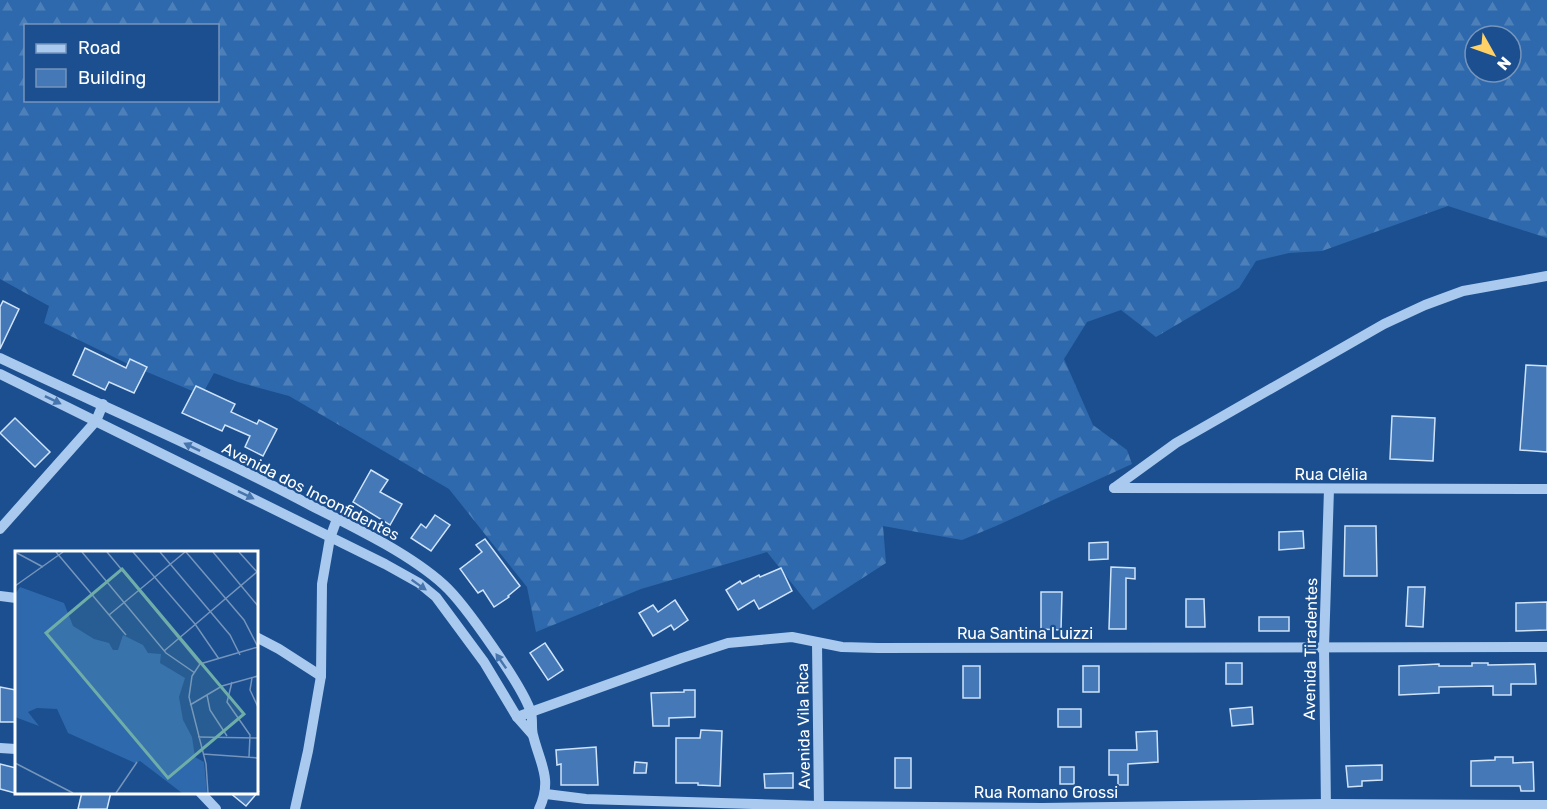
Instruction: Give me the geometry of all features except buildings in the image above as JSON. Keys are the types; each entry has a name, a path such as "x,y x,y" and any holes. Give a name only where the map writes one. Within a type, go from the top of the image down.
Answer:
{"street":[{"name":"Rua Clélia","path":"1547,276 1463,291 1384,324 1176,443 1114,489 1547,489"},
{"name":"Avenida dos Inconfidentes","path":"0,358 103,404 338,519 399,553 446,586 516,682 531,712 532,734 543,765 546,794"},
{"name":"Avenida dos Inconfidentes","path":"0,374 419,583 436,597 484,662 518,717 532,734"},
{"path":"0,529 96,421 103,404"},
{"name":"Avenida Tiradentes","path":"1326,807 1324,647 1329,489"},
{"path":"295,809 321,676 322,585 330,538 338,519"},
{"path":"0,596 15,597"},
{"name":"Rua Santina Luizzi","path":"518,717 728,643 792,637 817,643 878,648 1547,647"},
{"path":"258,638 321,676"},
{"name":"Avenida Vila Rica","path":"817,643 819,808"},
{"path":"0,748 15,749"},
{"path":"202,794 216,809"},
{"path":"539,809 546,794"},
{"name":"Rua Romano Grossi","path":"546,794 586,799 819,808 1547,805"}],"green space":[{"path":"0,0 1547,0 1547,238 1448,206 1322,251 1289,253 1256,261 1239,288 1156,337 1121,310 1087,322 1064,359 1093,425 1127,450 1132,464 962,540 883,526 886,563 813,610 767,552 641,589 536,632 527,587 449,489 289,396 214,373 202,395 128,364 44,323 49,306 0,279"}]}
